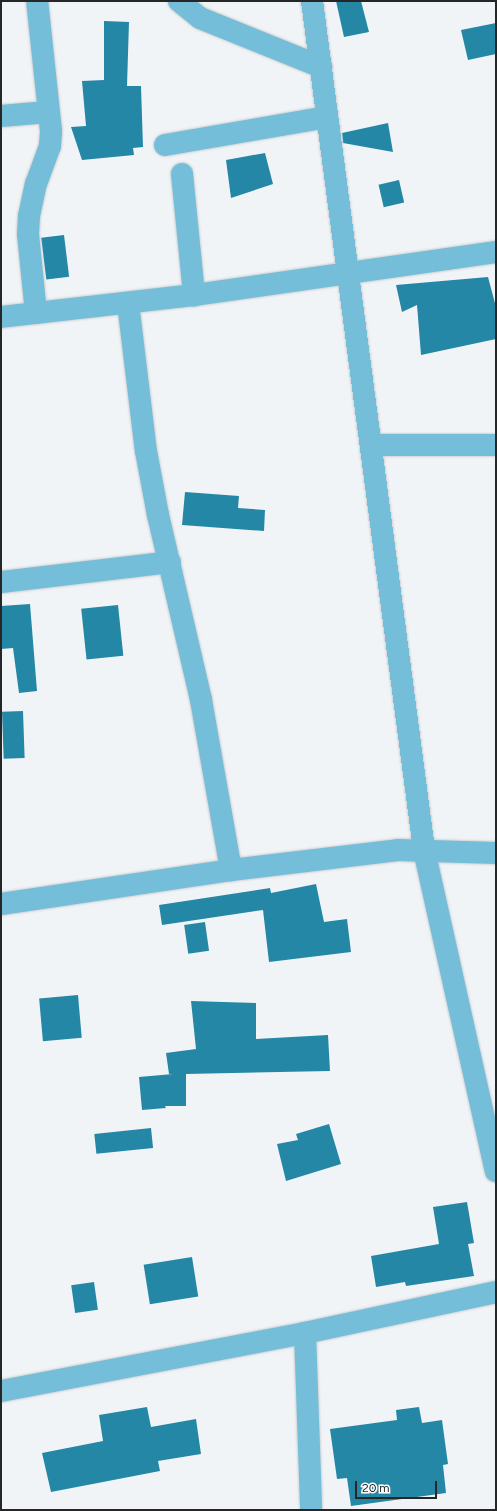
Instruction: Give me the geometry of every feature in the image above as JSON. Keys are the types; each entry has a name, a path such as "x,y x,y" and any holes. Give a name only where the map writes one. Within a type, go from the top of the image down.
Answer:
{"street":[{"path":"36,313 29,222 36,184 50,146 38,1"},
{"path":"179,1 200,18 321,67"},
{"path":"312,1 424,850 496,1170"},
{"path":"1,116 48,112"},
{"path":"165,145 327,117"},
{"path":"182,174 194,295"},
{"path":"1,317 194,295 496,252"},
{"path":"128,303 146,451 158,515 201,700 231,870"},
{"path":"371,445 496,445"},
{"path":"1,582 170,562"},
{"path":"1,904 231,870 398,850 496,853"},
{"path":"1,1391 305,1333 496,1292"},
{"path":"305,1333 311,1507"}],"building":[{"path":"336,1 361,1 369,32 344,37"},
{"path":"104,21 129,22 127,86 141,86 143,147 133,148 134,155 82,160 71,127 86,126 82,81 104,80"},
{"path":"496,23 496,54 468,60 461,30"},
{"path":"388,123 393,152 343,143 342,133"},
{"path":"265,153 273,184 231,198 226,160"},
{"path":"399,180 404,202 384,207 379,185"},
{"path":"64,235 69,277 46,279 41,238"},
{"path":"488,277 496,307 496,339 421,355 417,305 402,312 396,285"},
{"path":"185,492 239,496 238,508 265,510 264,531 182,525"},
{"path":"30,604 37,691 19,693 13,648 1,649 1,606"},
{"path":"118,605 123,656 87,660 81,609"},
{"path":"23,711 25,758 4,759 2,712"},
{"path":"316,884 324,922 347,919 351,952 269,962 263,910 162,925 159,905 270,888 271,893"},
{"path":"205,922 209,951 188,954 184,925"},
{"path":"78,995 82,1038 43,1041 39,998"},
{"path":"191,1001 256,1003 256,1039 328,1035 330,1071 186,1074 186,1106 165,1106 166,1108 142,1110 139,1077 173,1074 169,1074 166,1053 196,1049"},
{"path":"329,1124 341,1164 286,1181 277,1144 298,1140 296,1134"},
{"path":"151,1128 153,1148 96,1154 94,1134"},
{"path":"467,1202 474,1243 468,1244 474,1276 406,1286 405,1282 376,1287 371,1256 439,1244 433,1207"},
{"path":"192,1257 198,1297 150,1304 144,1265"},
{"path":"94,1282 98,1310 75,1313 71,1285"},
{"path":"147,1407 151,1427 196,1419 201,1454 158,1461 160,1471 51,1492 42,1453 103,1441 99,1415"},
{"path":"419,1407 422,1423 442,1420 448,1464 443,1465 446,1493 351,1506 347,1478 337,1479 330,1429 397,1420 396,1410"}]}
